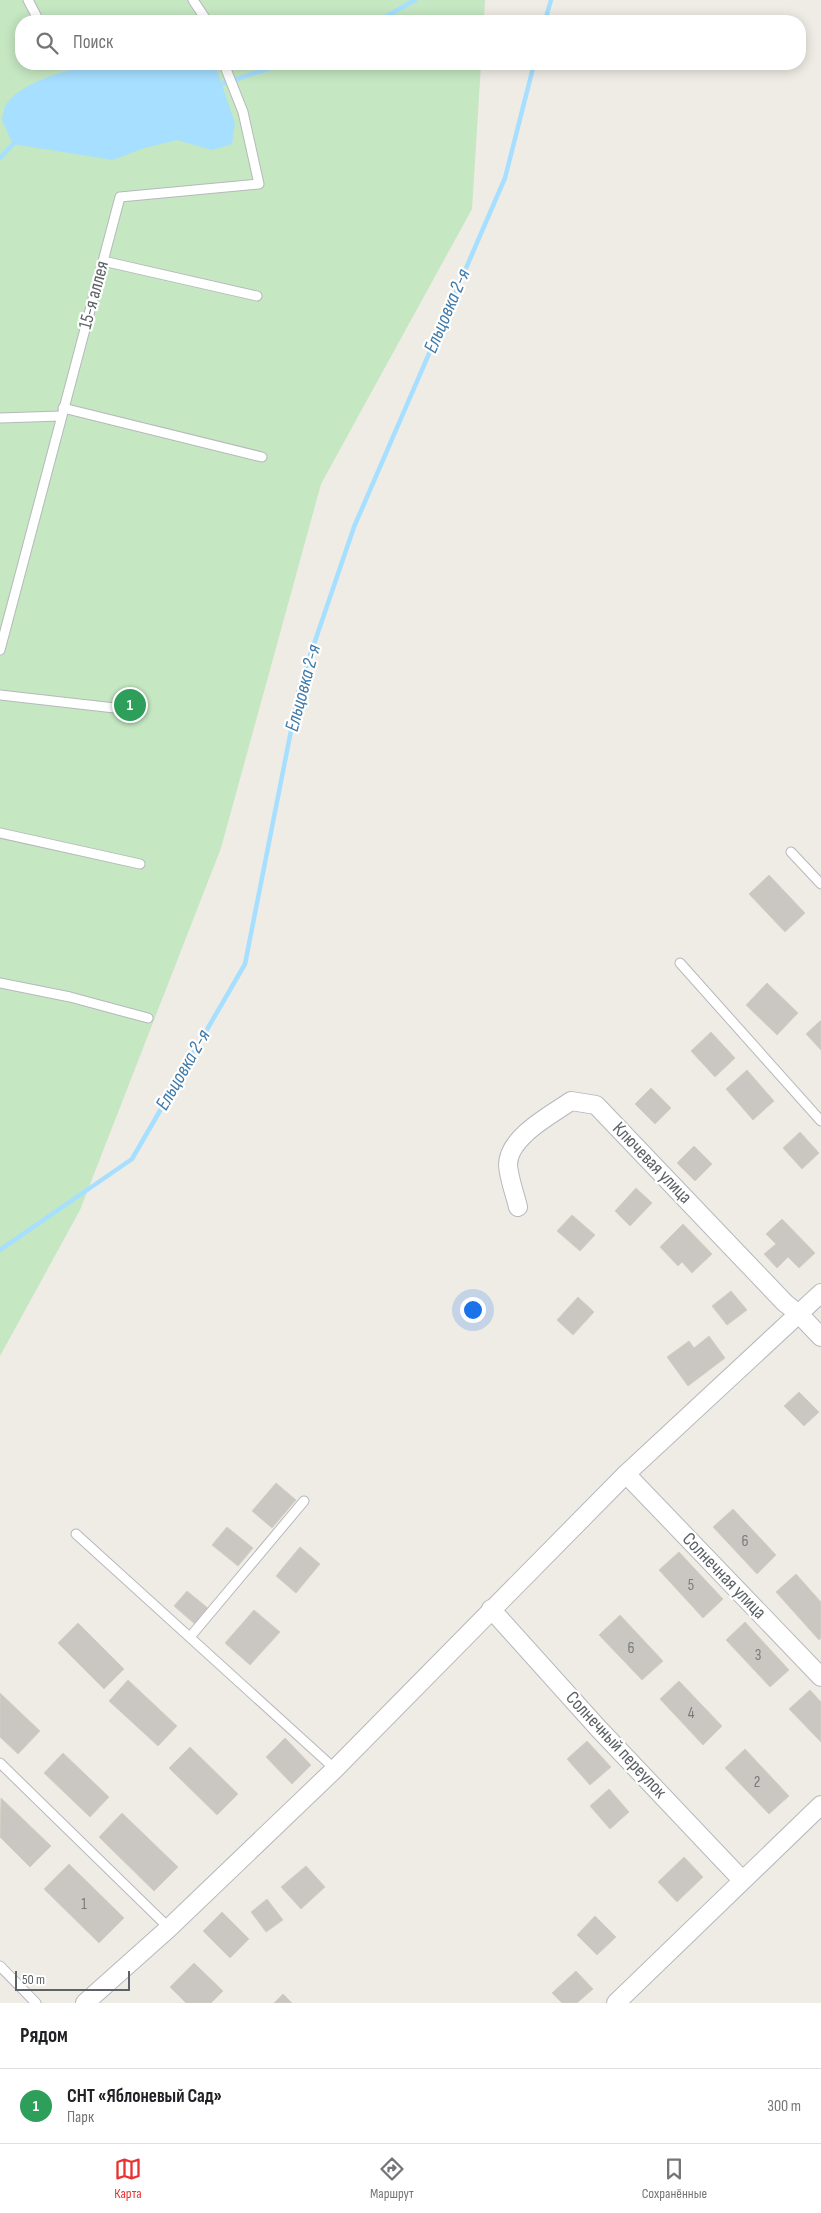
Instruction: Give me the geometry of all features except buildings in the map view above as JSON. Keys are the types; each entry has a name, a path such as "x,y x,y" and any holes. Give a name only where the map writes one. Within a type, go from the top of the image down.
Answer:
{"street":[{"name":"Ключевая улица","path":"518,1207 508,1166 510,1153 531,1127 571,1101 596,1105 785,1303 821,1336"},
{"path":"92,2001 335,1769 626,1474 821,1293"},
{"name":"Солнечная улица","path":"626,1474 821,1677"},
{"name":"Солнечный переулок","path":"491,1609 598,1728 742,1880"},
{"path":"616,2003 821,1805"}],"lane":[{"path":"28,0 36,15"},
{"path":"193,0 203,15"},
{"name":"15-я аллея","path":"0,650 120,196 259,184 243,112 226,70"},
{"path":"103,261 257,296"},
{"path":"0,418 62,412 262,457"},
{"path":"0,695 141,710"},
{"path":"0,833 140,864"},
{"path":"791,852 821,884"},
{"path":"680,964 821,1120"},
{"path":"0,983 70,997 148,1018"},
{"path":"190,1637 304,1501"},
{"path":"76,1534 335,1769"},
{"path":"0,1763 169,1928"},
{"path":"0,1966 36,2003"}],"green space":[{"path":"0,0 485,0 484,15 15,15 15,70 481,70 472,209 321,484 221,848 80,1210 0,1356"}],"water":[{"path":"70,70 217,70 235,123 232,144 212,150 177,140 144,148 113,160 13,144 2,120 8,102 15,94 25,88"}],"waterway":[{"path":"389,15 415,0"},
{"name":"Ельцовка 2-я","path":"547,15 551,0"},
{"path":"222,84 264,70"},
{"name":"Ельцовка 2-я","path":"0,1250 132,1159 245,964 300,685 354,527 505,178 532,70"},
{"path":"0,158 13,144"}],"place":[{"name":"СНТ «Яблоневый Сад»","path":"130,705"}]}
